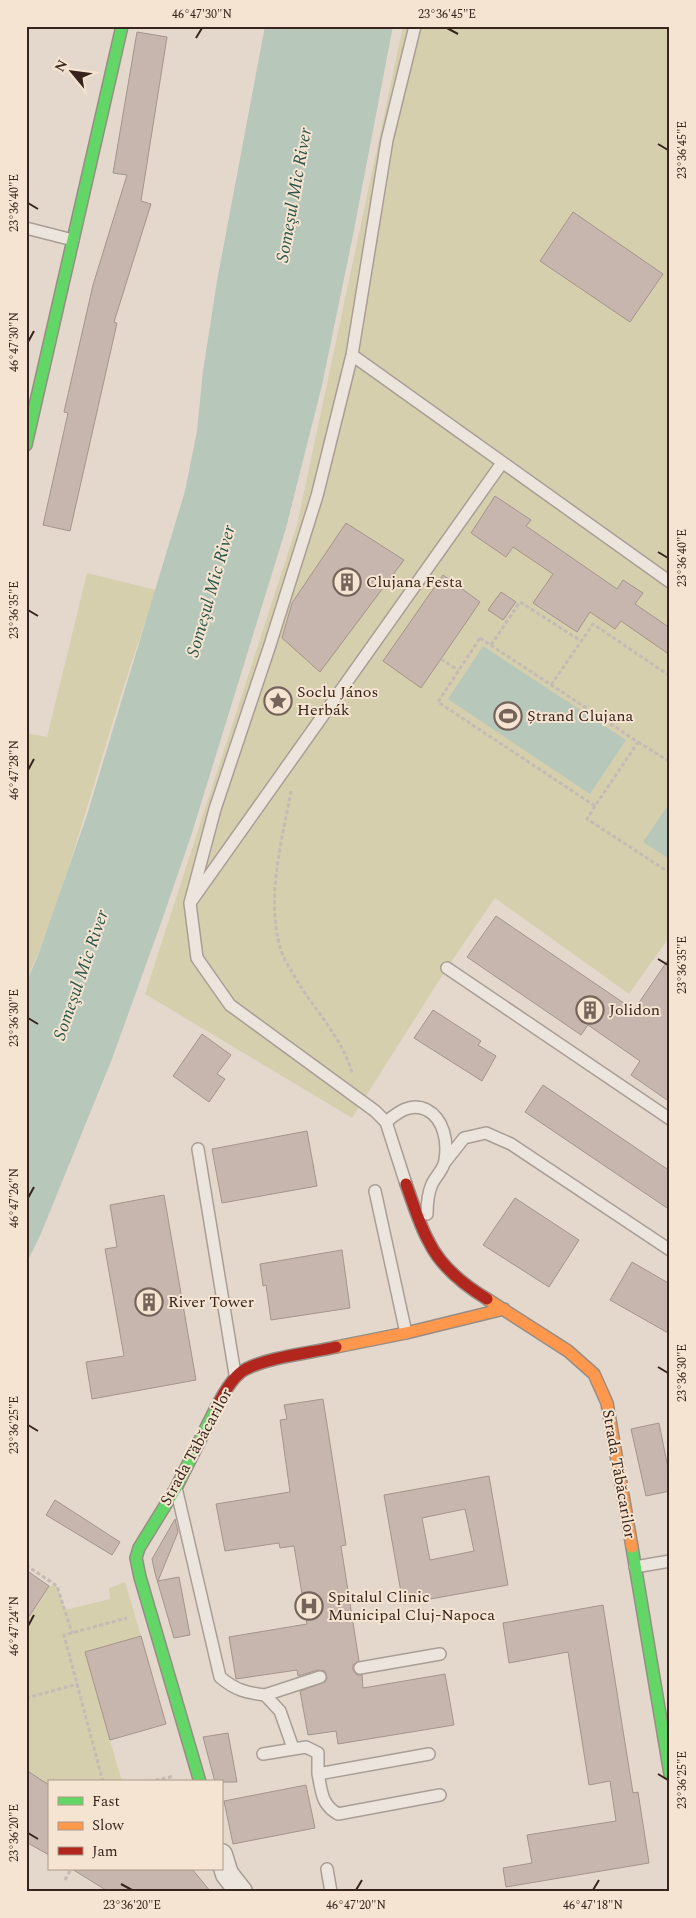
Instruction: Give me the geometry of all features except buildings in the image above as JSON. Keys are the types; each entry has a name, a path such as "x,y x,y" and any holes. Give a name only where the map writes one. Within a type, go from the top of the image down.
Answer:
{"street":[{"path":"26,445 122,26"},
{"name":"Strada Tăbăcarilor","path":"406,1184 429,1243 445,1266 471,1289 568,1351 594,1374 607,1403 670,1774"},
{"name":"Strada Tăbăcarilor","path":"199,1780 136,1558 139,1548 176,1488 224,1391 244,1369 269,1361 406,1333 504,1309"},
{"path":"222,1858 227,1874 241,1892"}],"lane":[{"path":"386,1122 375,1111 230,1005 197,958 190,903 215,808 312,515 352,355 388,140 415,26"},
{"path":"26,228 73,240"},
{"path":"352,355 670,582"},
{"path":"190,903 502,463"},
{"path":"448,968 670,1119"},
{"name":"Strada Tăbăcarilor","path":"406,1184 386,1122 406,1108 421,1107 433,1113 441,1123 445,1136 445,1162"},
{"name":"Strada Tăbăcarilor","path":"429,1243 426,1218 427,1201 432,1185 445,1162 464,1138 486,1133 511,1144 670,1250"},
{"path":"198,1149 236,1378"},
{"path":"375,1191 406,1333"},
{"path":"176,1488 220,1677 231,1687 243,1692 265,1695 320,1677"},
{"path":"635,1567 670,1561"},
{"path":"360,1668 440,1654"},
{"path":"265,1695 280,1711 293,1748"},
{"path":"263,1754 306,1747 318,1753 318,1774 324,1802 328,1808 338,1814 440,1795"},
{"path":"318,1774 429,1754"},
{"path":"326,1869 331,1892"}],"path":[{"path":"491,645 520,602 581,642"},
{"path":"551,685 593,624 670,676"},
{"path":"595,806 438,702 480,638 670,762"},
{"path":"441,659 458,670"},
{"path":"638,742 587,819 670,873"},
{"path":"292,784 276,879 274,918 280,948 299,983 331,1031 350,1065 360,1100"},
{"path":"26,1565 57,1586 72,1632"},
{"path":"102,1780 64,1634 150,1612"},
{"path":"26,1698 78,1684"},
{"path":"65,1880 70,1870"}],"shaded area":[{"path":"403,26 670,26 670,936 629,994 495,898 447,968 352,1118 145,994 297,525"},
{"path":"87,573 156,590 64,880 26,983 26,733 47,737"},
{"path":"125,1582 141,1636 85,1652 121,1780 48,1780 48,1784 26,1771 26,1621 49,1586 57,1586 65,1610 110,1599 109,1588"}],"water":[{"name":"Someşul Mic River","path":"265,26 393,26 322,385 286,528 191,836 161,923 112,1059 40,1236 26,1264 26,983 37,958 87,815 185,491 197,431 203,371 217,281"},
{"path":"483,646 626,740 590,794 448,699"},
{"path":"670,802 670,856 668,858 643,842"}],"traffic: fast":[{"path":"26,445 122,26"},
{"path":"199,1780 136,1558 139,1548 176,1488 216,1408"},
{"path":"632,1547 670,1774"}],"traffic: slow":[{"path":"487,1299 568,1351 594,1374 607,1403 632,1547"},
{"path":"336,1347 406,1333 504,1309"}],"traffic: jam":[{"path":"406,1184 422,1228 434,1251 462,1281 487,1299"},
{"path":"216,1408 232,1381 246,1369 278,1358 336,1347"}],"place":[{"name":"Clujana Festa","path":"347,582"},
{"name":"Soclu János Herbák","path":"278,701"},
{"name":"Ștrand Clujana","path":"508,716"},
{"name":"Jolidon","path":"590,1010"},
{"name":"River Tower","path":"149,1302"},
{"name":"Spitalul Clinic Municipal Cluj-Napoca","path":"309,1606"}]}
